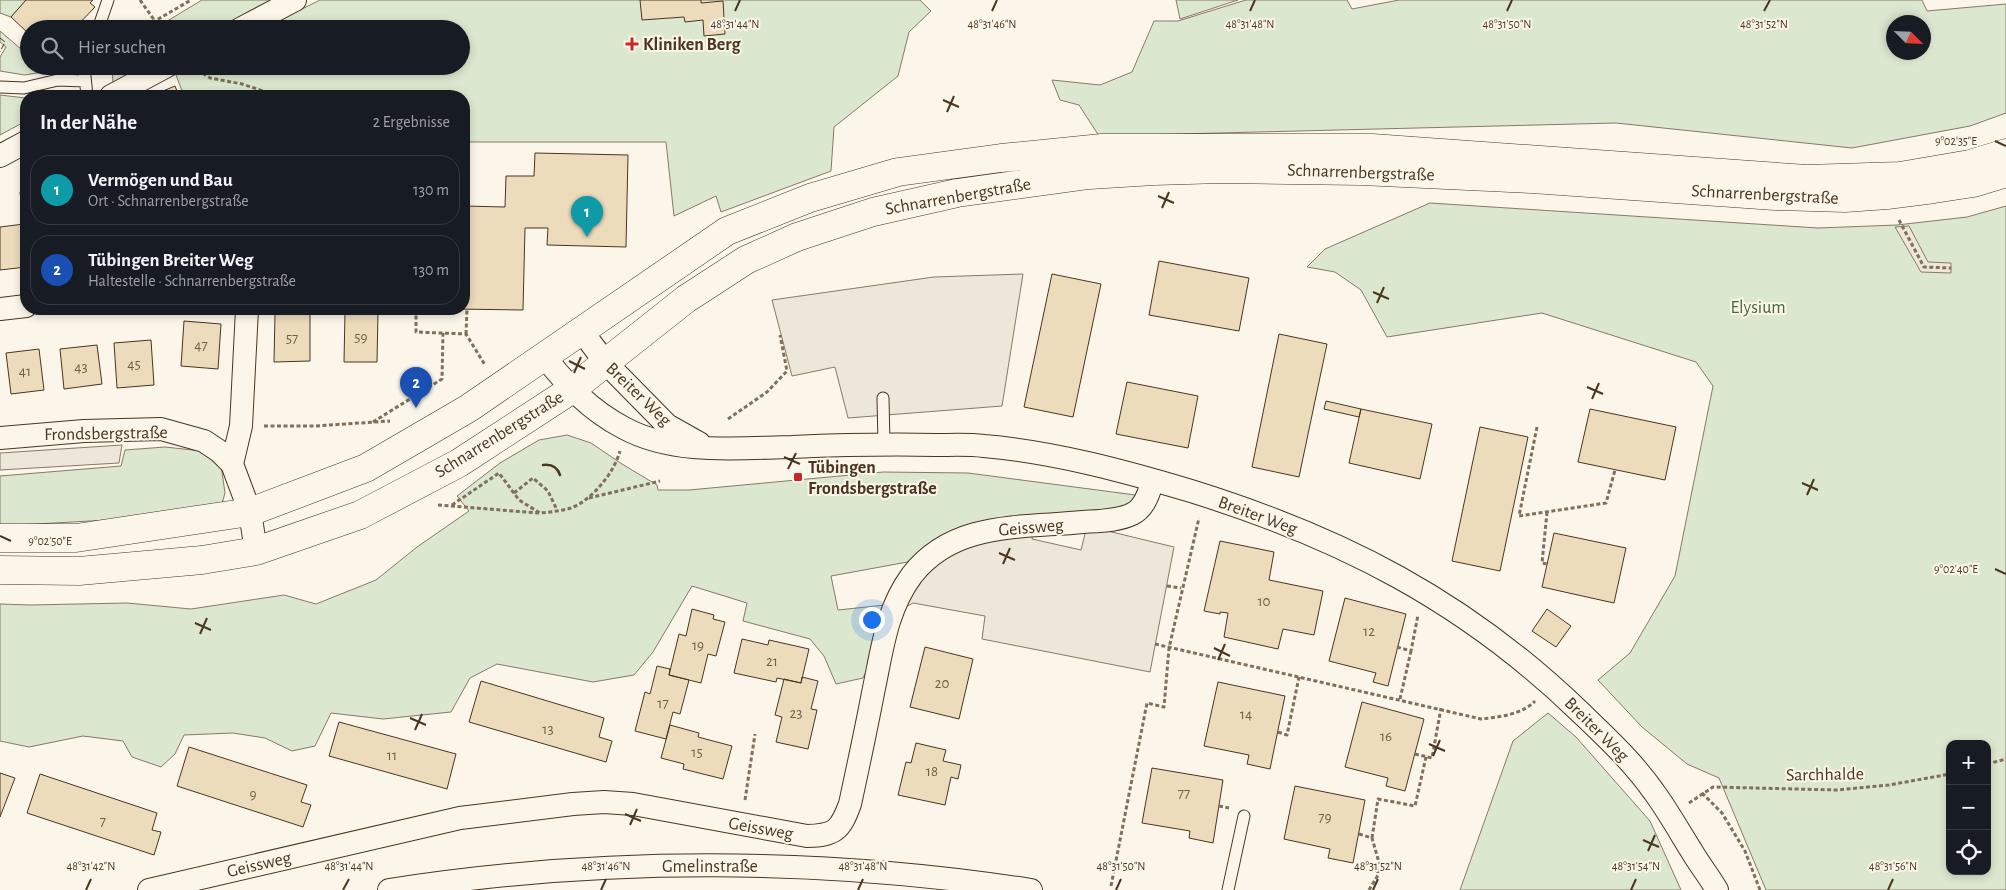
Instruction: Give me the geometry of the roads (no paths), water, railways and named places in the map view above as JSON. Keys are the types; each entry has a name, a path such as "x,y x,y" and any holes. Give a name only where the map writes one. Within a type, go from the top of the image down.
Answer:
{"street":[{"path":"257,20 295,0"},
{"path":"122,90 151,75"},
{"path":"0,156 20,145"},
{"name":"Schnarrenbergstraße","path":"0,538 76,538 250,512 366,468 469,408 543,355 727,231 810,198 898,172 1001,158 1102,148 1372,148 1807,179 1900,176 1970,164 2006,153"},
{"name":"Schnarrenbergstraße","path":"0,570 79,571 202,560 256,551 360,515 459,463 571,390 686,299 746,260 798,237 873,212 957,193 1088,175 1154,170 1317,170 1522,179 1775,196 1845,198 1887,196 1934,189 1973,182 2006,173"},
{"path":"0,309 20,307"},
{"path":"232,464 241,426 247,315"},
{"name":"Breiter Weg","path":"581,330 605,362 667,425 706,448"},
{"name":"Breiter Weg","path":"543,355 571,390 597,412 627,430 667,443 727,449 884,444 984,446 1062,458 1153,480 1230,503 1323,539 1402,578 1439,600 1475,624 1553,686 1630,762 1653,790 1717,890"},
{"name":"Frondsbergstraße","path":"0,438 84,431 161,429 204,440 232,464 250,512 256,551"},
{"name":"Geissweg","path":"149,890 460,818 573,804 604,802 633,804 807,836 823,835 835,831 844,822 850,804 884,635 897,598 913,574 931,556 950,542 983,531 1097,521 1132,514 1142,505 1153,480"},
{"name":"Breiter Weg","path":"1692,853 1704,890"},
{"name":"Gmelinstraße","path":"389,890 514,874 648,866 784,867 872,881 1030,890"}],"lane":[{"path":"101,20 108,0"},
{"path":"84,75 86,90"},
{"path":"0,87 24,88 58,80 85,81"},
{"path":"883,398 884,444"},
{"path":"1228,890 1244,816"}],"place":[{"name":"Kliniken Berg","path":"632,44"},
{"name":"Vermögen und Bau","path":"587,237"},
{"name":"Tübingen Breiter Weg","path":"416,408"},
{"name":"Tübingen Frondsbergstraße","path":"798,477"}],"park label":[{"name":"Elysium","path":"1758,307"}]}
